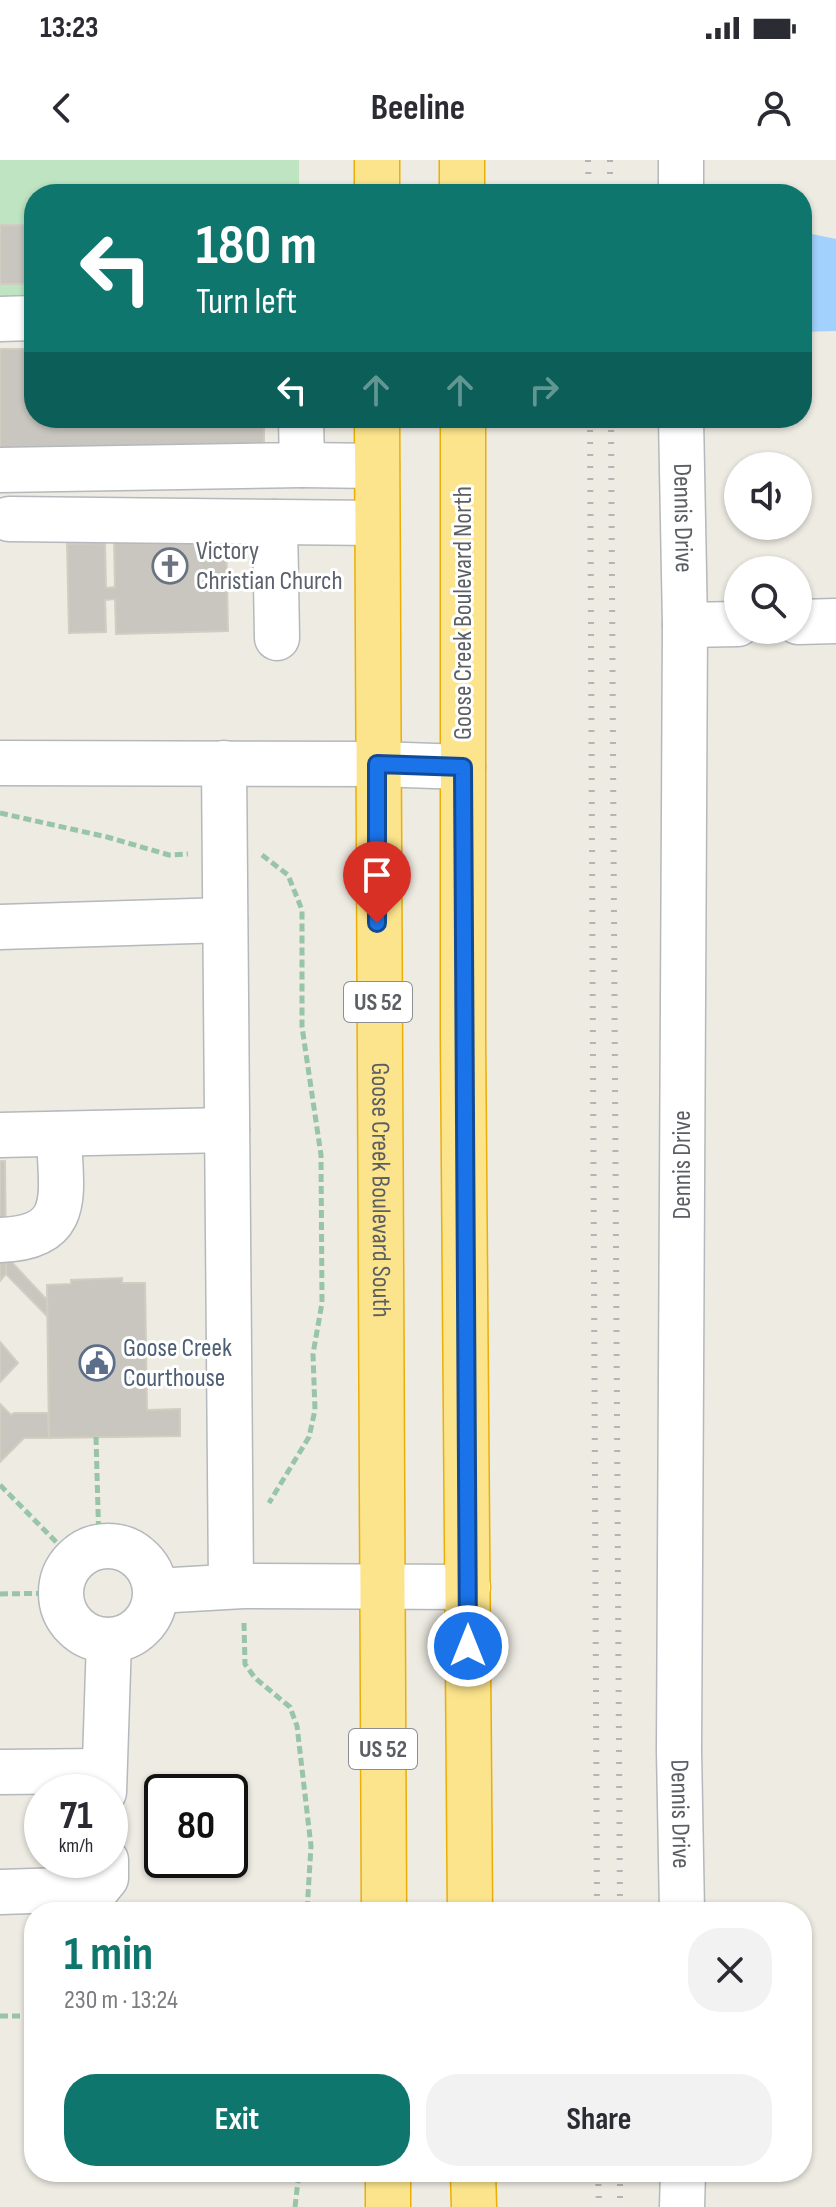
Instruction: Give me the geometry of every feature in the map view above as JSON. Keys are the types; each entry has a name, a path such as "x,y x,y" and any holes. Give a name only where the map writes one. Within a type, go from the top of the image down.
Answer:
{"highway":[{"path":"377,160 377,184"},
{"path":"462,160 462,184"},
{"name":"Goose Creek Boulevard South","path":"377,428 384,1902"},
{"name":"Goose Creek Boulevard North","path":"463,428 470,1902"},
{"path":"388,2182 388,2207"},
{"path":"473,2182 474,2207"}],"street":[{"path":"681,160 681,184"},
{"path":"0,319 24,318"},
{"path":"301,428 302,465"},
{"name":"Dennis Drive","path":"681,428 685,625 679,1735 682,1902"},
{"path":"0,470 377,466"},
{"path":"9,519 377,523"},
{"path":"275,522 277,638"},
{"path":"812,622 836,621"},
{"path":"685,625 724,624"},
{"path":"0,763 463,767"},
{"path":"224,763 231,1586"},
{"path":"0,927 225,920"},
{"path":"0,1135 227,1130"},
{"path":"0,1240 27,1239 40,1233 56,1218 60,1199 59,1134"},
{"path":"116,1545 132,1551 150,1569 156,1591 149,1618 138,1630 118,1639 103,1640 84,1634 71,1623 64,1610 78,1566 116,1545"},
{"path":"156,1591 231,1586 468,1587"},
{"path":"104,1774 109,1640"},
{"path":"0,1772 24,1774"},
{"path":"0,1892 97,1889 106,1878"},
{"path":"682,2207 683,2182"}],"path":[{"path":"78,1566 96,1437"},
{"path":"0,1485 78,1566"},
{"path":"0,1594 78,1566"},
{"path":"0,2016 24,2016"},
{"path":"295,2207 298,2182"}],"green space":[{"path":"0,160 299,160 299,184 24,184 24,306 0,309"}],"water":[{"path":"812,234 836,239 836,331 812,332"}],"building":[{"path":"0,225 24,225 24,284 0,284"},
{"path":"0,349 24,349 24,428 264,428 264,450 0,453"},
{"name":"Victory Christian Church","path":"226,536 228,631 116,634 115,599 105,600 106,632 69,633 67,544 105,543 106,588 115,587 114,539"},
{"path":"0,1161 5,1161 6,1274 0,1281"},
{"path":"0,1161 5,1161 6,1274 0,1281"},
{"path":"6,1256 47,1300 47,1316 6,1274"},
{"name":"Goose Creek Courthouse","path":"122,1278 122,1283 145,1283 147,1410 180,1409 180,1436 49,1438 47,1285 71,1284 71,1280"},
{"path":"0,1342 18,1363 0,1382"},
{"path":"0,1342 18,1363 0,1382"},
{"path":"0,1404 11,1415 48,1413 49,1438 24,1438 0,1462"},
{"path":"0,1404 11,1415 48,1413 49,1438 24,1438 0,1462"}],"railway":[{"path":"588,160 589,184"},
{"path":"610,160 610,184"},
{"path":"590,428 597,1902"},
{"path":"611,428 620,1902"},
{"path":"598,2182 599,2207"},
{"path":"620,2182 620,2207"}],"place":[{"name":"Victory Christian Church","path":"170,566"},
{"name":"Goose Creek Courthouse","path":"97,1363"}],"route":[{"path":"377,923 377,764 463,767 468,1646"}]}
